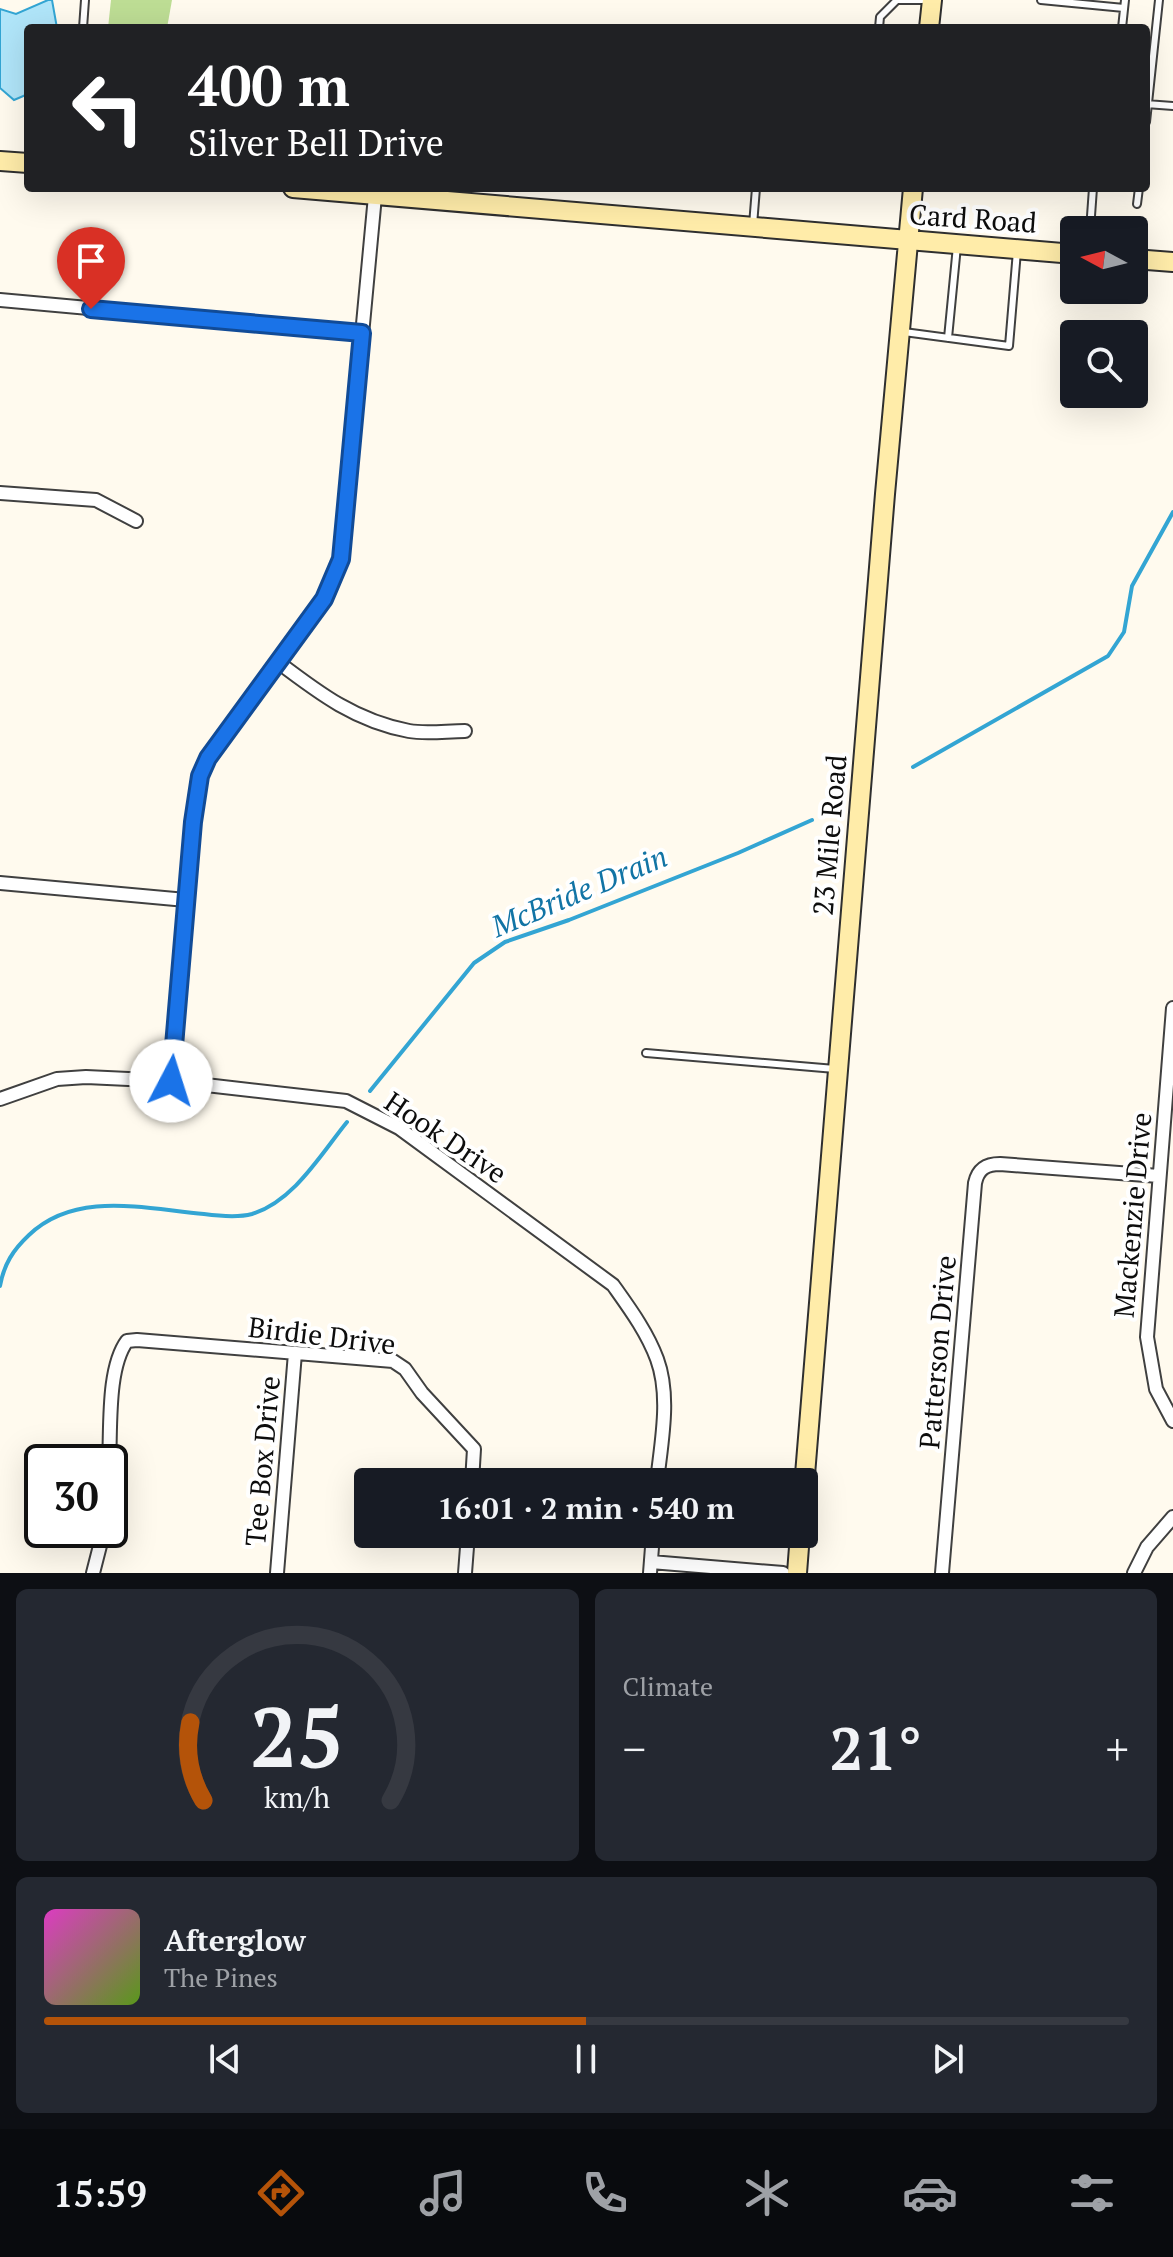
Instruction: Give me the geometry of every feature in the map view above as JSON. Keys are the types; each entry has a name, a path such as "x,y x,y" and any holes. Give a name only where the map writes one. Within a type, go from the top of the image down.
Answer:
{"main road":[{"path":"929,24 932,0"},
{"path":"0,161 24,163"},
{"name":"Card Road","path":"334,192 1060,253"},
{"name":"23 Mile Road","path":"806,1468 913,192"},
{"path":"1148,260 1173,262"},
{"path":"797,1573 799,1548"}],"street":[{"path":"171,1081 193,822 200,776 208,758 324,599 341,559 375,196"},
{"path":"0,300 362,333"},
{"path":"0,493 96,500 136,521"},
{"path":"278,662 330,702 357,715 412,732 465,731"},
{"path":"0,883 186,900"},
{"name":"Mackenzie Drive","path":"1173,1008 1147,1337 1156,1389 1173,1421"},
{"name":"Hook Drive","path":"0,1099 57,1079 86,1077 171,1081 346,1101 399,1128 613,1285 639,1321 658,1361 664,1398 658,1468"},
{"name":"Patterson Drive","path":"942,1573 978,1174 985,1166 1000,1164 1159,1176"},
{"name":"Birdie Drive","path":"110,1444 115,1370 120,1351 127,1341 137,1340 393,1361 405,1369 422,1393 474,1449 473,1468"},
{"name":"Tee Box Drive","path":"277,1573 295,1353"},
{"path":"1134,1573 1147,1547 1173,1517"},
{"path":"93,1573 99,1548"},
{"path":"465,1573 467,1548"},
{"path":"651,1567 783,1573"}],"lane":[{"path":"83,24 85,0"},
{"path":"879,24 880,17 897,0 922,0"},
{"path":"1041,0 1125,4 1122,24"},
{"path":"1150,78 1159,0"},
{"path":"1150,104 1173,106"},
{"path":"753,228 756,192"},
{"path":"1091,216 1093,192"},
{"path":"1137,204 1138,192"},
{"path":"948,338 957,245"},
{"path":"901,331 1009,346 1017,250"},
{"path":"646,1053 838,1070"}],"green space":[{"path":"111,0 172,0 168,24 108,24"}],"water":[{"path":"52,0 56,24 24,24 24,96 14,100 0,88 0,9 16,14"}],"waterway":[{"name":"McBride Drain","path":"913,767 1108,656 1124,632 1132,586 1173,512"},
{"name":"McBride Drain","path":"370,1091 474,963 505,942 738,853 812,820"},
{"name":"McBride Drain","path":"0,1286 7,1264 23,1241 48,1221 68,1212 112,1206 234,1216 267,1208 294,1188 347,1122"}],"route":[{"path":"91,309 362,333 341,559 324,599 208,758 200,776 193,822 171,1081"}]}
